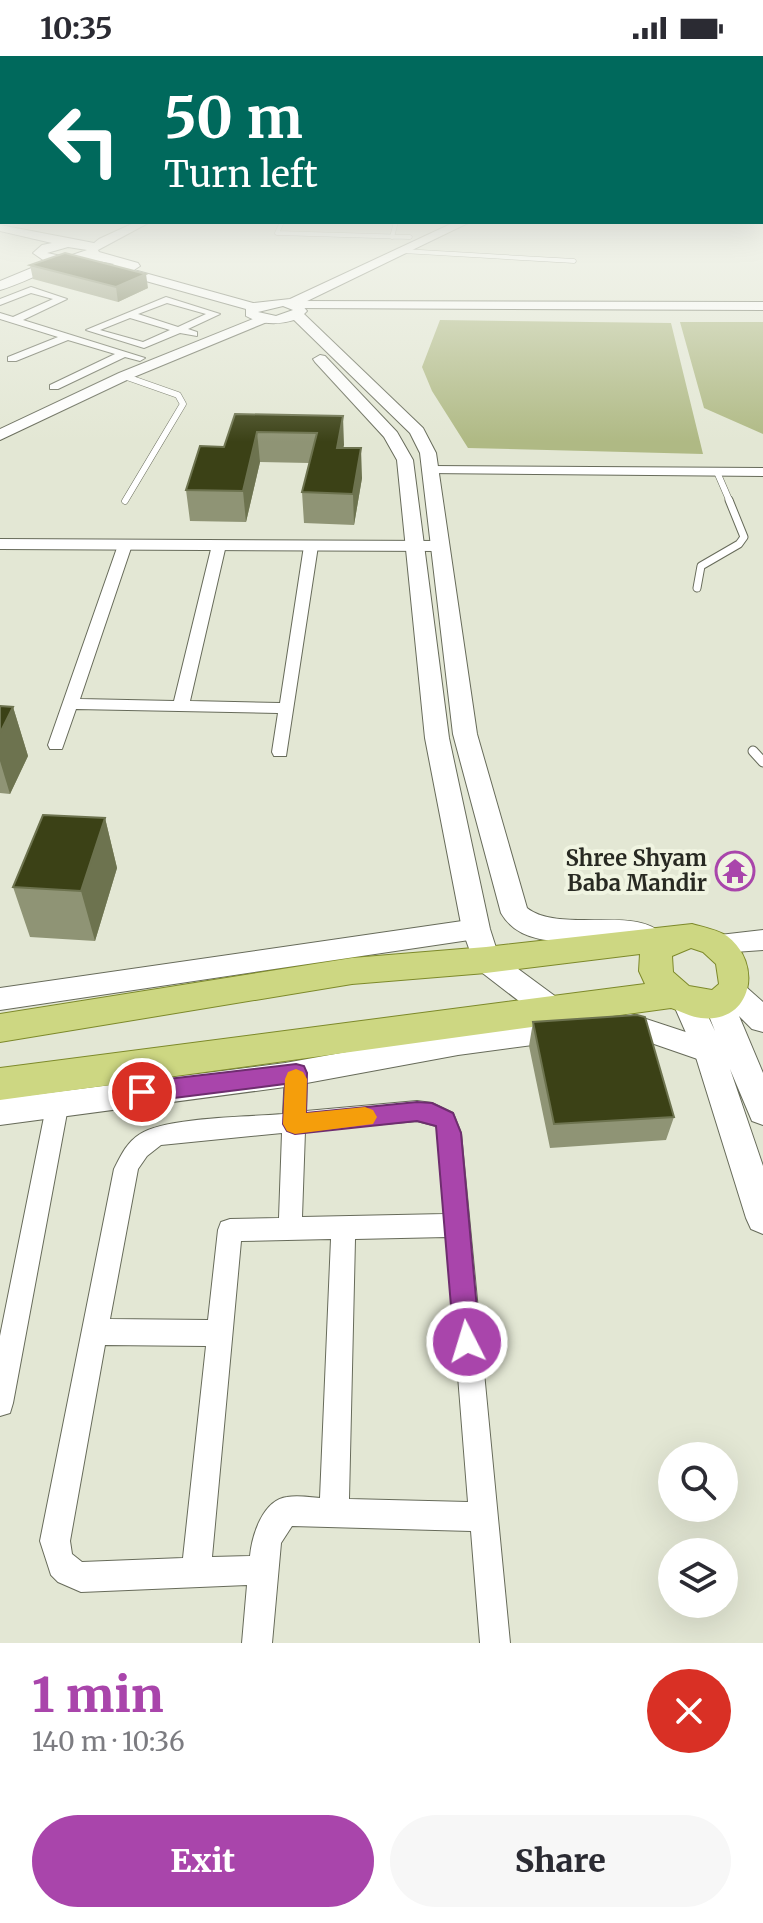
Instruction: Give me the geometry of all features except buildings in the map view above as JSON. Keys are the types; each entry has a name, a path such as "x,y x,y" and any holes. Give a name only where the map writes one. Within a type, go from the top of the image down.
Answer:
{"main road":[{"path":"215,293 280,309 391,435 405,460 465,734 515,913 522,921 540,930 631,930 666,938"},
{"path":"229,293 280,309 417,431 428,453 426,546 437,738 481,944 552,1010"},
{"path":"280,309 309,293"},
{"path":"280,309 314,293"},
{"path":"666,938 654,961 659,978 731,977"},
{"path":"0,1028 352,971 481,944 666,938 706,938 763,1020"},
{"path":"0,1084 552,1010 731,977"},
{"path":"731,977 709,1051 763,1218"},
{"path":"731,977 763,1111"}],"street":[{"path":"0,302 23,293"},
{"path":"0,330 62,299 42,293"},
{"path":"0,420 140,358 187,332 215,314 166,300 91,330 144,345 187,332 280,309 763,306"},
{"path":"0,435 124,376 280,309 763,314"},
{"path":"130,315 187,332"},
{"path":"0,316 140,358"},
{"path":"7,358 56,333"},
{"path":"7,358 68,336"},
{"path":"54,387 124,353"},
{"path":"430,470 763,472"},
{"path":"0,544 426,546"},
{"path":"56,745 125,545"},
{"path":"181,705 219,545"},
{"path":"280,752 311,546"},
{"path":"71,704 286,708"},
{"path":"0,999 481,944"},
{"path":"0,1112 296,1073 519,1033 631,1025 709,1051"},
{"path":"290,1230 296,1073"},
{"path":"0,1403 58,1102"},
{"path":"264,1570 81,1577 66,1572 57,1559 55,1541 126,1169 131,1156 158,1135 417,1111 432,1113 445,1120 450,1133 495,1643"},
{"path":"196,1573 230,1230 456,1225"},
{"path":"334,1512 343,1229"},
{"path":"95,1332 220,1333"},
{"path":"257,1643 269,1535 285,1511 482,1517"}],"lane":[{"path":"124,376 178,395 183,404 125,501"},
{"path":"697,588 701,566 739,544 744,537 717,472"},
{"path":"753,751 763,762"}],"green space":[{"path":"440,320 671,323 703,454 468,448 432,391 422,367"},
{"path":"680,322 763,322 763,434 704,408"}],"slow traffic":[{"path":"296,1079 295,1124 365,1117"}],"place":[{"name":"Shree Shyam Baba Mandir","path":"735,871"}],"route":[{"path":"142,1092 296,1073 295,1124 417,1111 432,1113 445,1120 450,1133 467,1342"}]}
